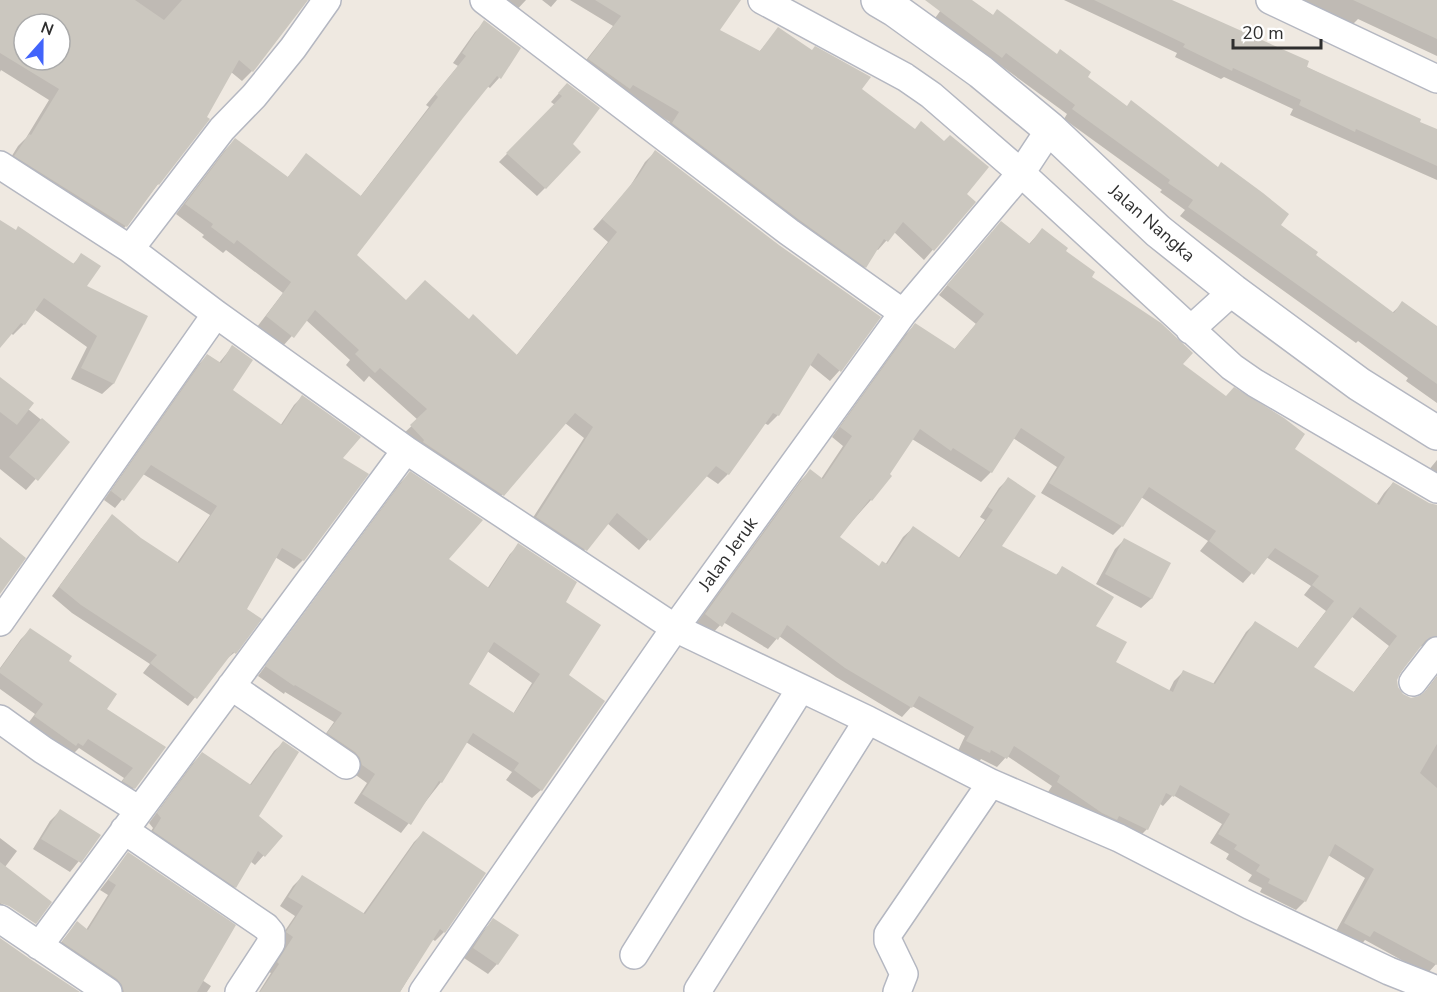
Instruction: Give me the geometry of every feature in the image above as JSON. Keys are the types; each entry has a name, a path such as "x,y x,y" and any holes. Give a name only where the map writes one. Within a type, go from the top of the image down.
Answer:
{"street":[{"path":"130,249 222,129 254,96 293,48 327,0"},
{"path":"484,0 763,212 903,313"},
{"name":"Jalan Nangka","path":"878,0 981,72 1230,294 1359,384 1437,433"},
{"path":"1270,0 1437,79"},
{"path":"770,2 905,77 931,95 1023,170 1194,326 1232,367 1255,384 1437,489"},
{"name":"Jalan Jeruk","path":"423,992 675,628 903,313 1023,170 1048,131"},
{"path":"0,165 130,249 216,314 406,450 675,628 868,720 991,783 1119,838 1260,910 1389,971 1437,990"},
{"path":"1194,326 1230,294"},
{"path":"0,622 216,314"},
{"path":"39,946 406,450"},
{"path":"1413,682 1437,651"},
{"path":"231,686 346,765"},
{"path":"634,955 801,688"},
{"path":"0,718 266,927 271,933 271,943 239,992"},
{"path":"698,990 868,720"},
{"path":"897,992 904,974 888,941 888,934 991,783"},
{"path":"0,919 108,992"}],"building":[{"path":"0,0 135,0 164,20 182,0 308,0 253,72 239,60 207,117 210,119 127,227 14,156 29,134 31,135 59,89 31,72 72,72 72,12 12,12 12,60 0,53"},
{"path":"595,0 741,0 720,30 760,51 778,27 812,50 815,46 871,77 862,89 915,129 921,121 944,141 950,135 989,167 967,194 976,202 934,251 903,222 888,242 884,239 866,268 672,123 679,112 633,85 630,89 588,59 621,16"},
{"path":"925,0 972,0 993,15 997,9 1057,54 1060,49 1091,72 1088,77 1127,106 1131,100 1218,167 1221,162 1263,193 1289,214 1281,225 1318,252 1316,255 1394,313 1402,301 1437,326 1437,384 1188,207 1193,200 1168,183 1170,180 1072,109 1075,105 1006,53 1002,58"},
{"path":"1094,0 1172,0 1309,61 1307,67 1421,119 1420,122 1437,129 1437,166 1356,129 1355,132 1299,105 1301,100 1233,68 1232,71 1183,47 1185,44"},
{"path":"1353,0 1437,0 1437,39"},
{"path":"484,20 521,48 501,79 497,76 357,255 406,300 425,280 469,319 473,314 517,355 617,232 602,219 638,176 655,150 779,245 881,317 841,372 818,353 779,416 773,413 729,475 716,466 650,541 617,513 587,551 536,517 593,427 575,413 504,496 423,442 424,440 410,425 427,409 380,368 375,373 355,354 359,350 315,310 294,338 266,316 291,282 237,240 234,244 211,227 213,224 185,204 235,138 288,177 306,153 361,196 438,97 435,94 466,56 462,53"},
{"path":"567,83 600,108 573,144 581,152 546,189 506,153 562,96 558,93"},
{"path":"0,220 16,230 18,226 74,264 81,253 101,266 87,286 148,316 114,384 81,368 97,336 44,298 25,325 21,323 0,348"},
{"path":"1001,221 1030,244 1042,228 1068,248 1066,251 1095,272 1092,277 1161,323 1193,353 1183,364 1226,396 1234,387 1305,434 1295,449 1379,505 1393,482 1429,503 1437,505 1437,636 1425,641 1397,680 1398,687 1403,694 1411,698 1425,692 1437,677 1437,744 1420,773 1437,788 1437,965 1374,931 1370,937 1344,923 1374,869 1335,844 1306,902 1268,883 1270,879 1256,871 1260,865 1234,849 1237,845 1218,834 1230,814 1180,785 1174,797 1166,793 1148,830 1119,816 1117,820 1102,813 1057,782 1060,776 1014,746 1007,759 991,750 990,753 966,741 974,727 919,696 912,708 845,668 787,625 778,640 732,612 722,627 705,614 810,469 823,479 852,436 840,427 915,323 955,349 984,314 947,285","holes":["1021,428 1065,457 1049,483 1123,527 1149,487 1216,531 1209,541 1254,575 1275,548 1319,576 1312,585 1334,601 1298,648 1255,621 1215,684 1183,670 1173,692 1116,662 1127,642 1096,626 1114,597 1062,566 1057,575 1002,546 1036,496 1008,477 988,507 993,510 960,558 913,526 887,564 882,561 879,566 840,537 870,499 872,501 892,476 890,474 920,429 951,451 953,448 992,473","1360,607 1397,636 1354,692 1314,667"]},
{"path":"232,345 253,360 233,390 282,425 302,395 361,437 343,458 369,474 304,561 282,548 247,609 262,619 236,654 233,652 197,699 150,663 157,655 81,605 59,587 112,514 141,538 179,563 217,506 151,465 124,501 111,491 207,354 221,363"},
{"path":"0,377 34,403 17,425 0,412"},
{"path":"42,418 70,442 38,481 9,457"},
{"path":"410,471 483,520 449,559 489,588 518,543 577,582 566,602 601,625 569,675 605,701 542,791 514,770 519,763 473,733 442,783 439,781 411,825 362,794 375,774 362,765 355,752 327,733 342,713 294,686 265,666","holes":["494,642 540,674 514,713 469,684"]},
{"path":"0,537 26,558 0,594"},
{"path":"1124,538 1171,563 1152,599 1105,574"},
{"path":"30,628 72,656 69,661 117,694 107,709 166,747 135,789 122,781 133,768 88,739 83,746 78,743 76,746 34,716 43,704 0,673 0,669"},
{"path":"283,741 299,752 259,816 283,836 265,857 258,851 236,888 153,831 161,818 157,813 202,752 251,785"},
{"path":"60,809 101,835 81,863 41,839"},
{"path":"423,831 486,873 445,933 440,929 400,992 260,992 279,964 277,962 293,937 286,932 303,906 288,897 302,875 365,914"},
{"path":"128,852 236,925 197,992 124,992 117,979 62,942 77,921 88,930 116,885 108,880"},
{"path":"0,862 52,902 36,924 9,906 0,903"},
{"path":"493,918 519,935 498,965 473,948"},
{"path":"0,938 30,959 80,992 0,992"}]}
